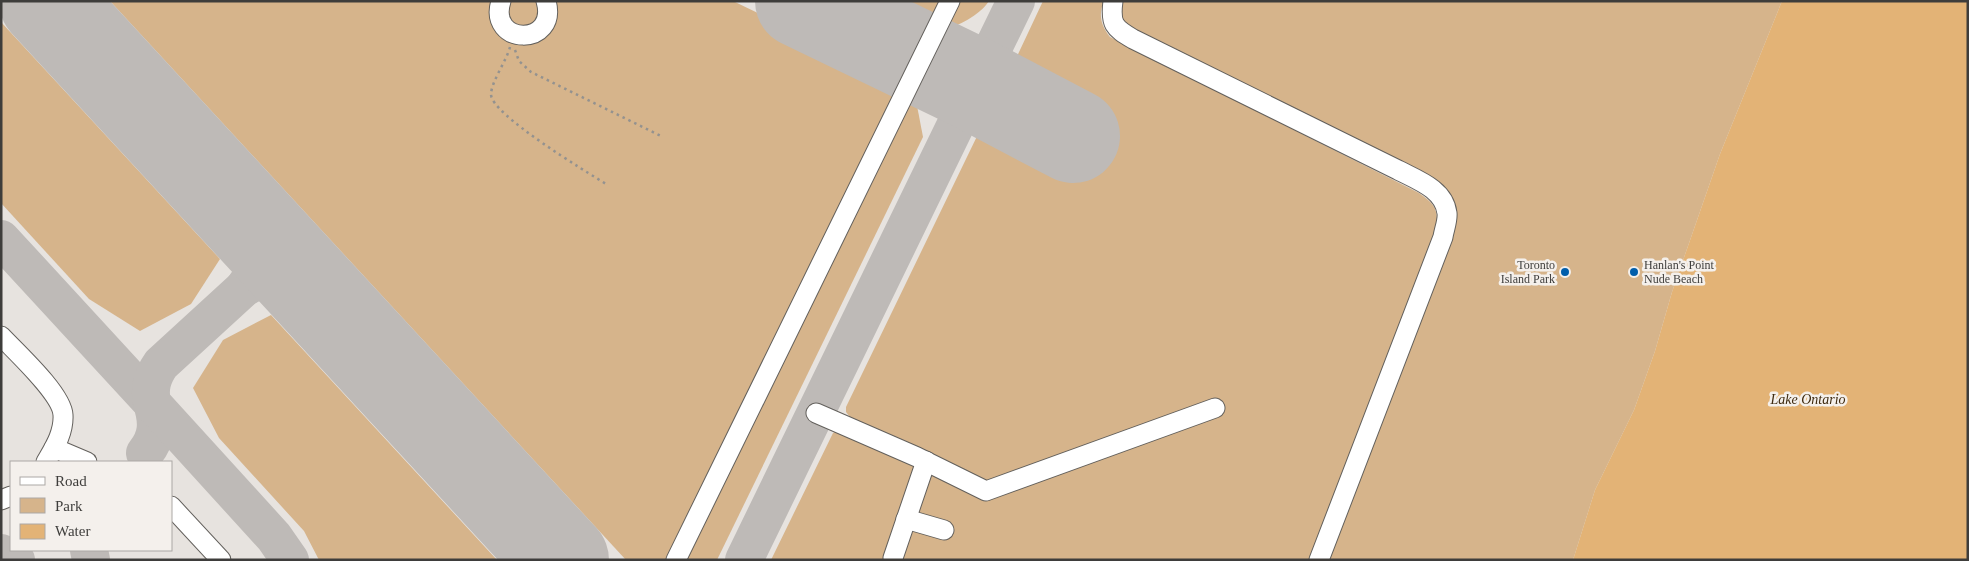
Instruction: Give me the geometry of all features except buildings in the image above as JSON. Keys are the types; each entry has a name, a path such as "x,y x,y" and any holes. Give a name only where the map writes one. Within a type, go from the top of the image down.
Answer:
{"lane":[{"path":"501,1 499,16 502,23 513,34 522,36 537,32 543,26 548,10 546,1"},
{"path":"676,560 950,1"},
{"path":"1113,1 1111,17 1117,30 1429,186 1444,200 1447,215 1443,237 1319,560"},
{"path":"1,336 50,389 62,408 62,425 50,455 82,461"},
{"path":"816,413 926,461 986,491 1215,408"},
{"path":"893,558 926,461"},
{"path":"172,507 221,560"},
{"path":"906,519 944,530"}],"path":[{"path":"513,34 519,61 531,72 661,136"},
{"path":"513,34 508,55 494,84 491,94 492,101 504,114 540,142 606,184"}],"green space":[{"path":"110,1 733,1 895,80 900,88 671,560 626,560"},
{"path":"877,1 943,1 930,23 925,25"},
{"path":"956,1 989,1 968,20 941,31"},
{"path":"1043,1 1104,1 1101,20 1110,37 1419,193 1435,208 1437,217 1436,230 1309,560 771,560 833,433 853,421 846,412 846,407 981,128 985,126 1063,164 1091,107 1011,69"},
{"name":"Toronto Island Park","path":"1122,1 1782,1 1720,154 1672,292 1655,351 1634,410 1595,490 1573,560 1327,560 1456,217 1453,203 1438,185 1128,30 1120,21"},
{"path":"1,22 220,259 191,304 140,331 89,299 1,203"},
{"path":"914,90 923,137 717,560 683,560"},
{"path":"271,315 497,560 319,560 304,531 219,438 193,388 223,340"}],"water":[{"name":"Lake Ontario","path":"1782,1 1968,1 1968,560 1573,560 1595,490 1634,410 1655,351 1672,292 1720,154"}],"taxiway":[{"path":"744,560 1016,1"},
{"path":"242,214 256,251 255,268 244,288"},
{"path":"1,239 152,403 156,429 155,435 145,453"},
{"path":"290,560 274,537 152,403 151,387 155,373 161,364 244,288 262,279 279,278 295,282 313,290"},
{"path":"89,551 91,560"},
{"path":"1,553 16,560"}],"runway":[{"path":"46,1 562,560"},
{"path":"802,1 976,85 1073,136"}],"place":[{"name":"Toronto Island Park","path":"1565,272"},
{"name":"Hanlan's Point Nude Beach","path":"1634,272"}]}
